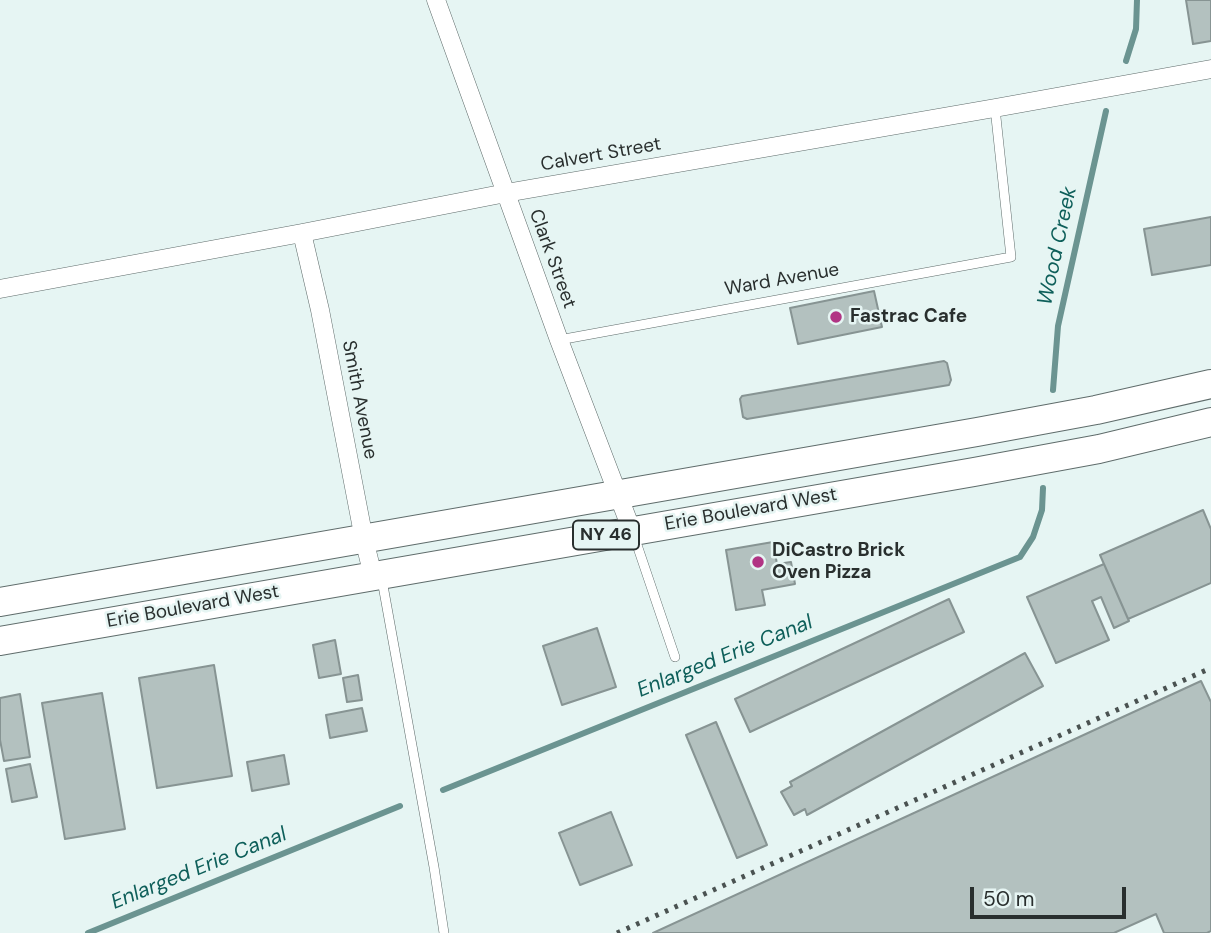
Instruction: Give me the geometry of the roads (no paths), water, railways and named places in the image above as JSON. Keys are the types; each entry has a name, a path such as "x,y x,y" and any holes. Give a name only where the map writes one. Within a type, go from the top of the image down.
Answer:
{"main road":[{"name":"Erie Boulevard West","path":"0,602 1043,420 1211,384"},
{"name":"Erie Boulevard West","path":"0,641 1099,449 1211,422"}],"street":[{"name":"Clark Street","path":"436,0 559,340 632,531"},
{"name":"Calvert Street","path":"0,289 506,193 1211,69"},
{"name":"Smith Avenue","path":"303,233 364,539 377,576"}],"lane":[{"name":"Ward Avenue","path":"559,340 1011,257 995,108"},
{"path":"632,531 675,657"},
{"path":"377,576 434,867 443,933"}],"waterway":[{"name":"Wood Creek","path":"1126,61 1136,29 1137,0"},
{"name":"Wood Creek","path":"1053,390 1058,326 1106,111"},
{"name":"Enlarged Erie Canal","path":"443,790 1020,557 1033,537 1042,510 1043,488"},
{"name":"Enlarged Erie Canal","path":"88,933 400,806"}],"railway":[{"path":"617,933 1211,668"}],"place":[{"name":"Fastrac Cafe","path":"836,317"},
{"name":"DiCastro Brick Oven Pizza","path":"758,562"}]}
